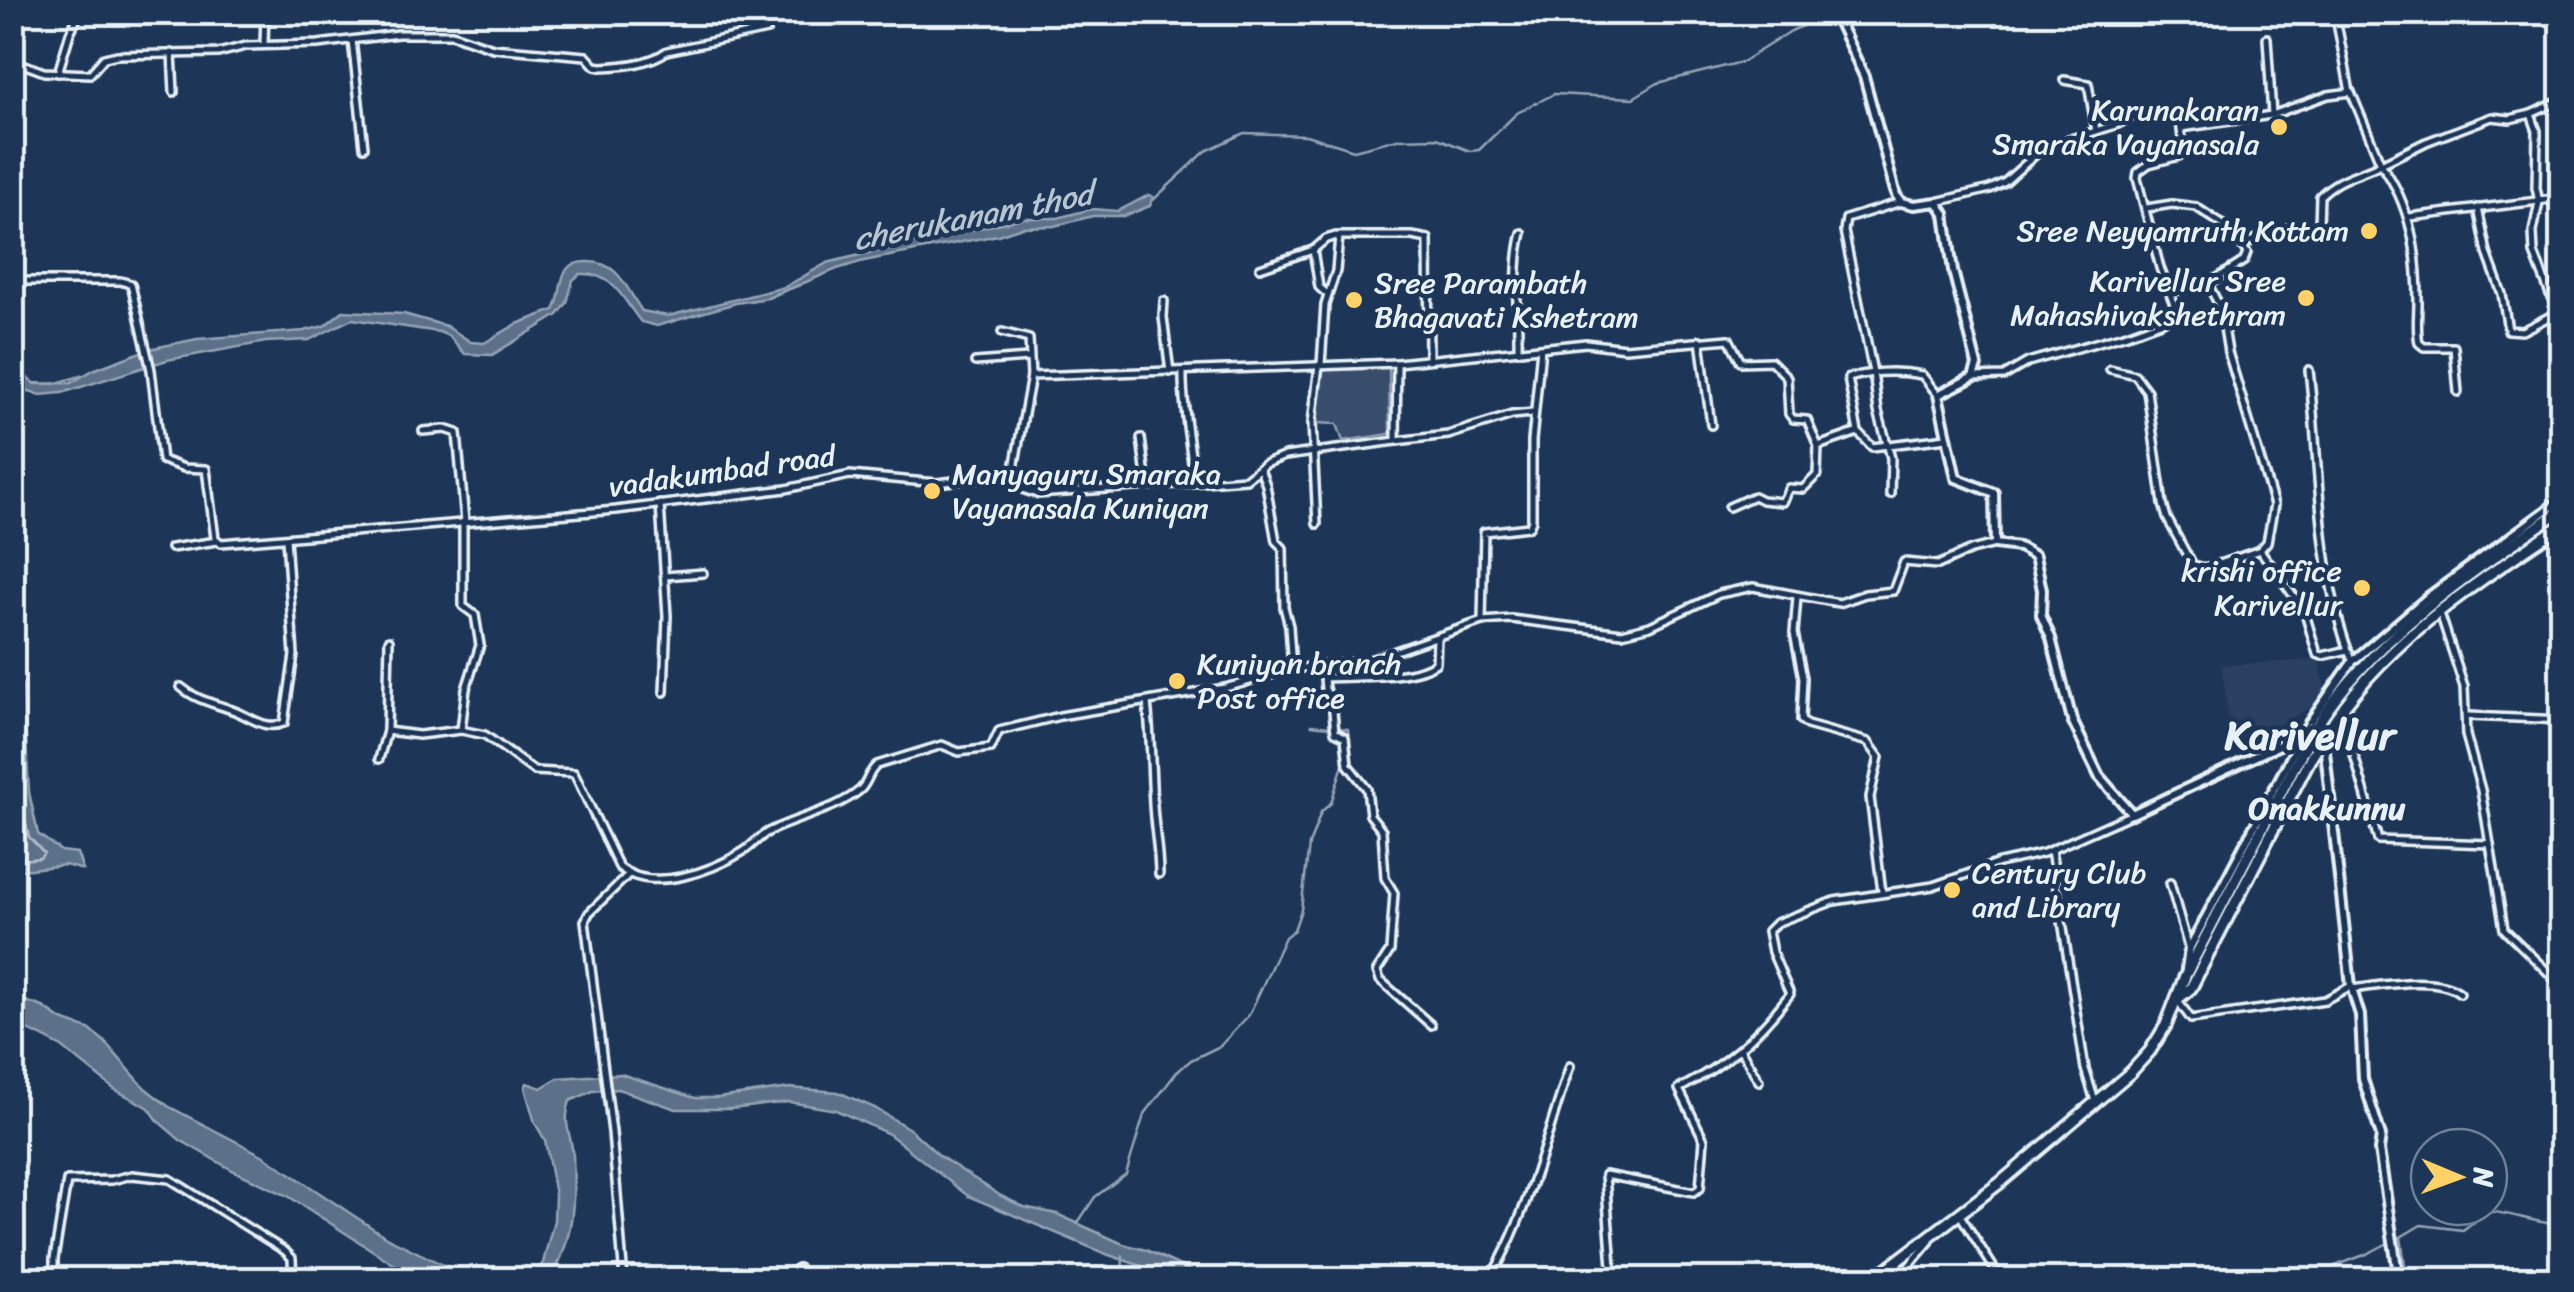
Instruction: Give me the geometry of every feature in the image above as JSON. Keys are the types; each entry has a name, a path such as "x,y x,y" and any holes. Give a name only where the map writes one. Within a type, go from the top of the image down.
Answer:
{"highway":[{"path":"1872,1280 1960,1215 2150,1052 2177,999 2184,976 2306,755 2359,668 2508,547 2562,510"},
{"path":"2321,730 2372,672 2440,614 2562,525"},
{"path":"2177,999 2191,988 2306,755"}],"street":[{"path":"58,74 80,12"},
{"path":"264,44 265,12"},
{"path":"12,60 44,72 90,74 104,58 116,55 218,53 264,44 452,34 493,48 586,56 601,67 639,62 767,30 766,12"},
{"path":"2335,12 2350,92"},
{"path":"1834,14 1864,76 1896,196 1901,202 1914,206 1990,189 2005,182 2043,148 2096,132 2141,112 2164,110 2177,116 2181,128 2183,149 2179,156 2149,164 2138,172 2153,245 2177,312 2164,320 2028,362 2004,376 1973,376 1938,395"},
{"path":"2267,38 2272,114"},
{"path":"352,40 364,146"},
{"path":"172,53 174,92"},
{"path":"2064,80 2088,84 2096,132"},
{"path":"2181,128 2272,114 2328,95 2350,92 2356,96 2382,164 2409,217 2415,254 2419,343 2424,347 2454,346 2458,392"},
{"path":"2243,244 2294,226 2304,230 2318,224 2320,196 2332,184 2492,117 2510,120 2562,100"},
{"path":"2531,114 2537,131 2536,188 2540,202 2533,232 2534,252 2562,326"},
{"path":"2409,217 2562,198"},
{"path":"1890,494 1888,444 1878,411 1844,231 1846,220 1901,202"},
{"path":"1937,202 1945,214 1953,271 1976,353 1973,376"},
{"path":"2146,209 2172,204 2196,207 2228,227 2243,244 2248,258 2208,284 2170,292"},
{"path":"2478,208 2508,330 2522,331 2559,311"},
{"path":"1518,351 1514,262 1522,233"},
{"path":"1260,268 1340,236 1428,239 1429,358"},
{"path":"1317,524 1312,423 1327,294 1336,271 1340,236"},
{"path":"1313,250 1319,287 1327,294"},
{"path":"12,281 128,282 133,289 150,370 162,460 184,468 206,469 217,541"},
{"path":"2110,369 2135,375 2147,392 2163,504 2193,566 2205,568 2260,550 2266,542 2274,505 2228,352 2221,309 2208,284"},
{"path":"1164,302 1162,317 1170,372"},
{"path":"1002,332 1029,339 1030,376 1013,474 1022,489 1037,494 1246,480 1272,460 1448,435 1512,415 1534,413"},
{"path":"1030,376 1397,363 1586,343 1625,348 1729,339 1742,362 1771,360 1788,377 1790,417 1808,420 1818,446 1818,475 1803,489 1789,488 1782,502 1754,496 1729,507"},
{"path":"1700,340 1710,425"},
{"path":"1482,621 1484,532 1529,526 1532,520 1534,413 1541,348"},
{"path":"975,362 1028,358"},
{"path":"1396,441 1397,363"},
{"path":"2309,370 2330,583 2353,661"},
{"path":"1183,371 1184,421 1194,482"},
{"path":"1946,438 1872,447 1858,432 1848,378 1873,372 1922,375 1938,395 1956,478 1994,494 1995,544"},
{"path":"423,431 445,429 458,433 464,522 463,606 476,615 480,638 466,690 461,730"},
{"path":"1818,446 1858,432"},
{"path":"1141,438 1148,486"},
{"path":"1260,469 1276,541 1282,548 1292,669"},
{"name":"vadakumbad road","path":"170,548 660,504 786,489 850,474 937,484 1013,474"},
{"path":"2184,976 2189,949 2304,734 2353,661 2428,598 2562,499"},
{"path":"660,504 665,576 664,692"},
{"path":"180,687 250,720 278,726 284,722 294,655 286,538"},
{"path":"387,731 420,735 461,730 485,734 534,772 569,770 595,812 615,859 630,874 665,880 744,852 766,832 862,789 870,770 877,765 942,745 959,752 991,748 999,731 1060,716 1224,688 1292,669 1367,661 1482,621 1511,618 1622,633 1650,626 1719,594 1754,587 1839,603 1865,594 1893,591 1904,562 1938,566 1971,550 1995,544 2019,547 2034,556 2042,590 2041,615 2051,638 2072,720 2098,776 2132,814"},
{"path":"2260,550 2304,610 2317,654 2348,650"},
{"path":"665,576 703,574"},
{"path":"1798,597 1794,633 1803,678 1802,720 1806,725 1868,742 1879,757 1870,797 1882,892"},
{"path":"2440,614 2464,687 2466,736 2491,844 2496,900 2504,929 2562,986"},
{"path":"1324,678 1429,668 1436,663 1437,638"},
{"path":"379,759 387,731 389,640"},
{"path":"1326,664 1325,689 1332,701 1335,732 1345,737 1348,765 1367,789 1370,815 1382,830 1384,878 1394,893 1390,951 1377,970 1380,980 1431,1025"},
{"path":"1147,702 1159,874"},
{"path":"2468,716 2562,720"},
{"path":"2399,1280 2379,1150 2381,1136 2363,1079 2360,1015 2351,988 2325,751 2344,718 2378,840 2491,844"},
{"path":"1613,1280 1605,1175 1694,1192 1700,1188 1704,1140 1680,1089 1718,1068 1761,1031 1790,994 1772,952 1768,931 1776,923 1834,901 1933,886 2050,850 2304,734"},
{"path":"2304,734 2325,751"},
{"path":"2050,850 2085,1068 2095,1101"},
{"path":"624,1280 612,1132 585,932 586,916 630,874"},
{"path":"2170,883 2189,949"},
{"path":"2177,999 2191,1019 2325,1000 2351,988 2432,984 2453,987 2460,993"},
{"path":"1740,1049 1760,1081"},
{"path":"1488,1280 1514,1227 1570,1066"},
{"path":"60,1280 54,1259 68,1181 112,1180 132,1174 182,1184 285,1251 292,1258 294,1280"},
{"path":"1960,1215 1997,1273 2014,1276 2016,1280"},
{"path":"1897,1280 1935,1234"},
{"path":"780,1280 798,1268 804,1280"}],"shaded area":[{"path":"1389,366 1390,434 1343,441 1337,424 1315,423 1321,369"},
{"path":"2319,660 2327,697 2234,753 2221,665"}],"water":[{"path":"1149,195 1153,197 1150,206 1125,216 1093,216 1054,226 1022,227 864,261 768,298 657,326 641,322 609,283 580,274 573,280 567,303 558,315 492,355 465,354 449,336 439,332 352,319 309,340 266,342 167,360 62,393 40,395 13,385 12,367 36,384 71,383 93,370 149,349 197,339 304,331 324,326 343,311 404,314 446,326 471,342 484,343 517,324 554,310 565,272 571,265 583,262 614,271 642,311 668,316 785,287 827,263 1023,218 1057,218 1092,209 1118,211"},
{"path":"23,685 29,792 38,834 61,851 77,853 83,870 65,865 13,871 12,707"},
{"path":"13,997 89,1029 145,1088 168,1106 264,1156 386,1237 472,1279 429,1279 395,1265 288,1196 180,1140 149,1108 114,1089 62,1047 13,1022"},
{"path":"621,1074 695,1098 790,1088 838,1092 911,1130 941,1157 1001,1196 1024,1207 1057,1214 1208,1279 1180,1279 1106,1254 968,1196 889,1134 836,1110 789,1102 731,1109 676,1109 618,1089 593,1091 570,1101 567,1122 574,1187 569,1234 551,1277 531,1279 543,1263 554,1220 555,1195 545,1140 535,1123 527,1083 541,1088 558,1078"}],"waterway":[{"name":"cherukanam thod","path":"1151,202 1206,151 1244,133 1306,135 1354,150 1397,139 1437,138 1470,151 1479,150 1517,113 1554,94 1633,98 1658,83 1742,62 1791,31 1831,13"},
{"name":"cherukanam thod","path":"775,294 800,285"},
{"path":"33,383 53,384 84,375"},
{"path":"1311,725 1348,729 1348,745"},
{"path":"1077,1224 1095,1197 1126,1174 1144,1115 1176,1073 1191,1060 1220,1046 1249,1015 1285,937 1294,930 1301,910 1309,845 1321,812 1331,803 1345,758"},
{"path":"2399,1238 2421,1225 2463,1230 2490,1212 2562,1225"},
{"path":"2401,1237 2407,1280"},
{"path":"2298,1280 2388,1243"},
{"path":"1122,1280 1123,1256"}],"place":[{"name":"Karunakaran Smaraka Vayanasala","path":"2279,127"},
{"name":"Sree Neyyamruth Kottam","path":"2369,231"},
{"name":"Karivellur Sree Mahashivakshethram","path":"2306,298"},
{"name":"Sree Parambath Bhagavati Kshetram","path":"1354,300"},
{"name":"Manyaguru Smaraka Vayanasala Kuniyan","path":"932,491"},
{"name":"krishi office Karivellur","path":"2362,588"},
{"name":"Kuniyan branch Post office","path":"1177,681"},
{"name":"Century Club and Library","path":"1952,890"}],"district":[{"name":"Karivellur","path":"2310,735"},
{"name":"Onakkunnu","path":"2327,808"}]}
